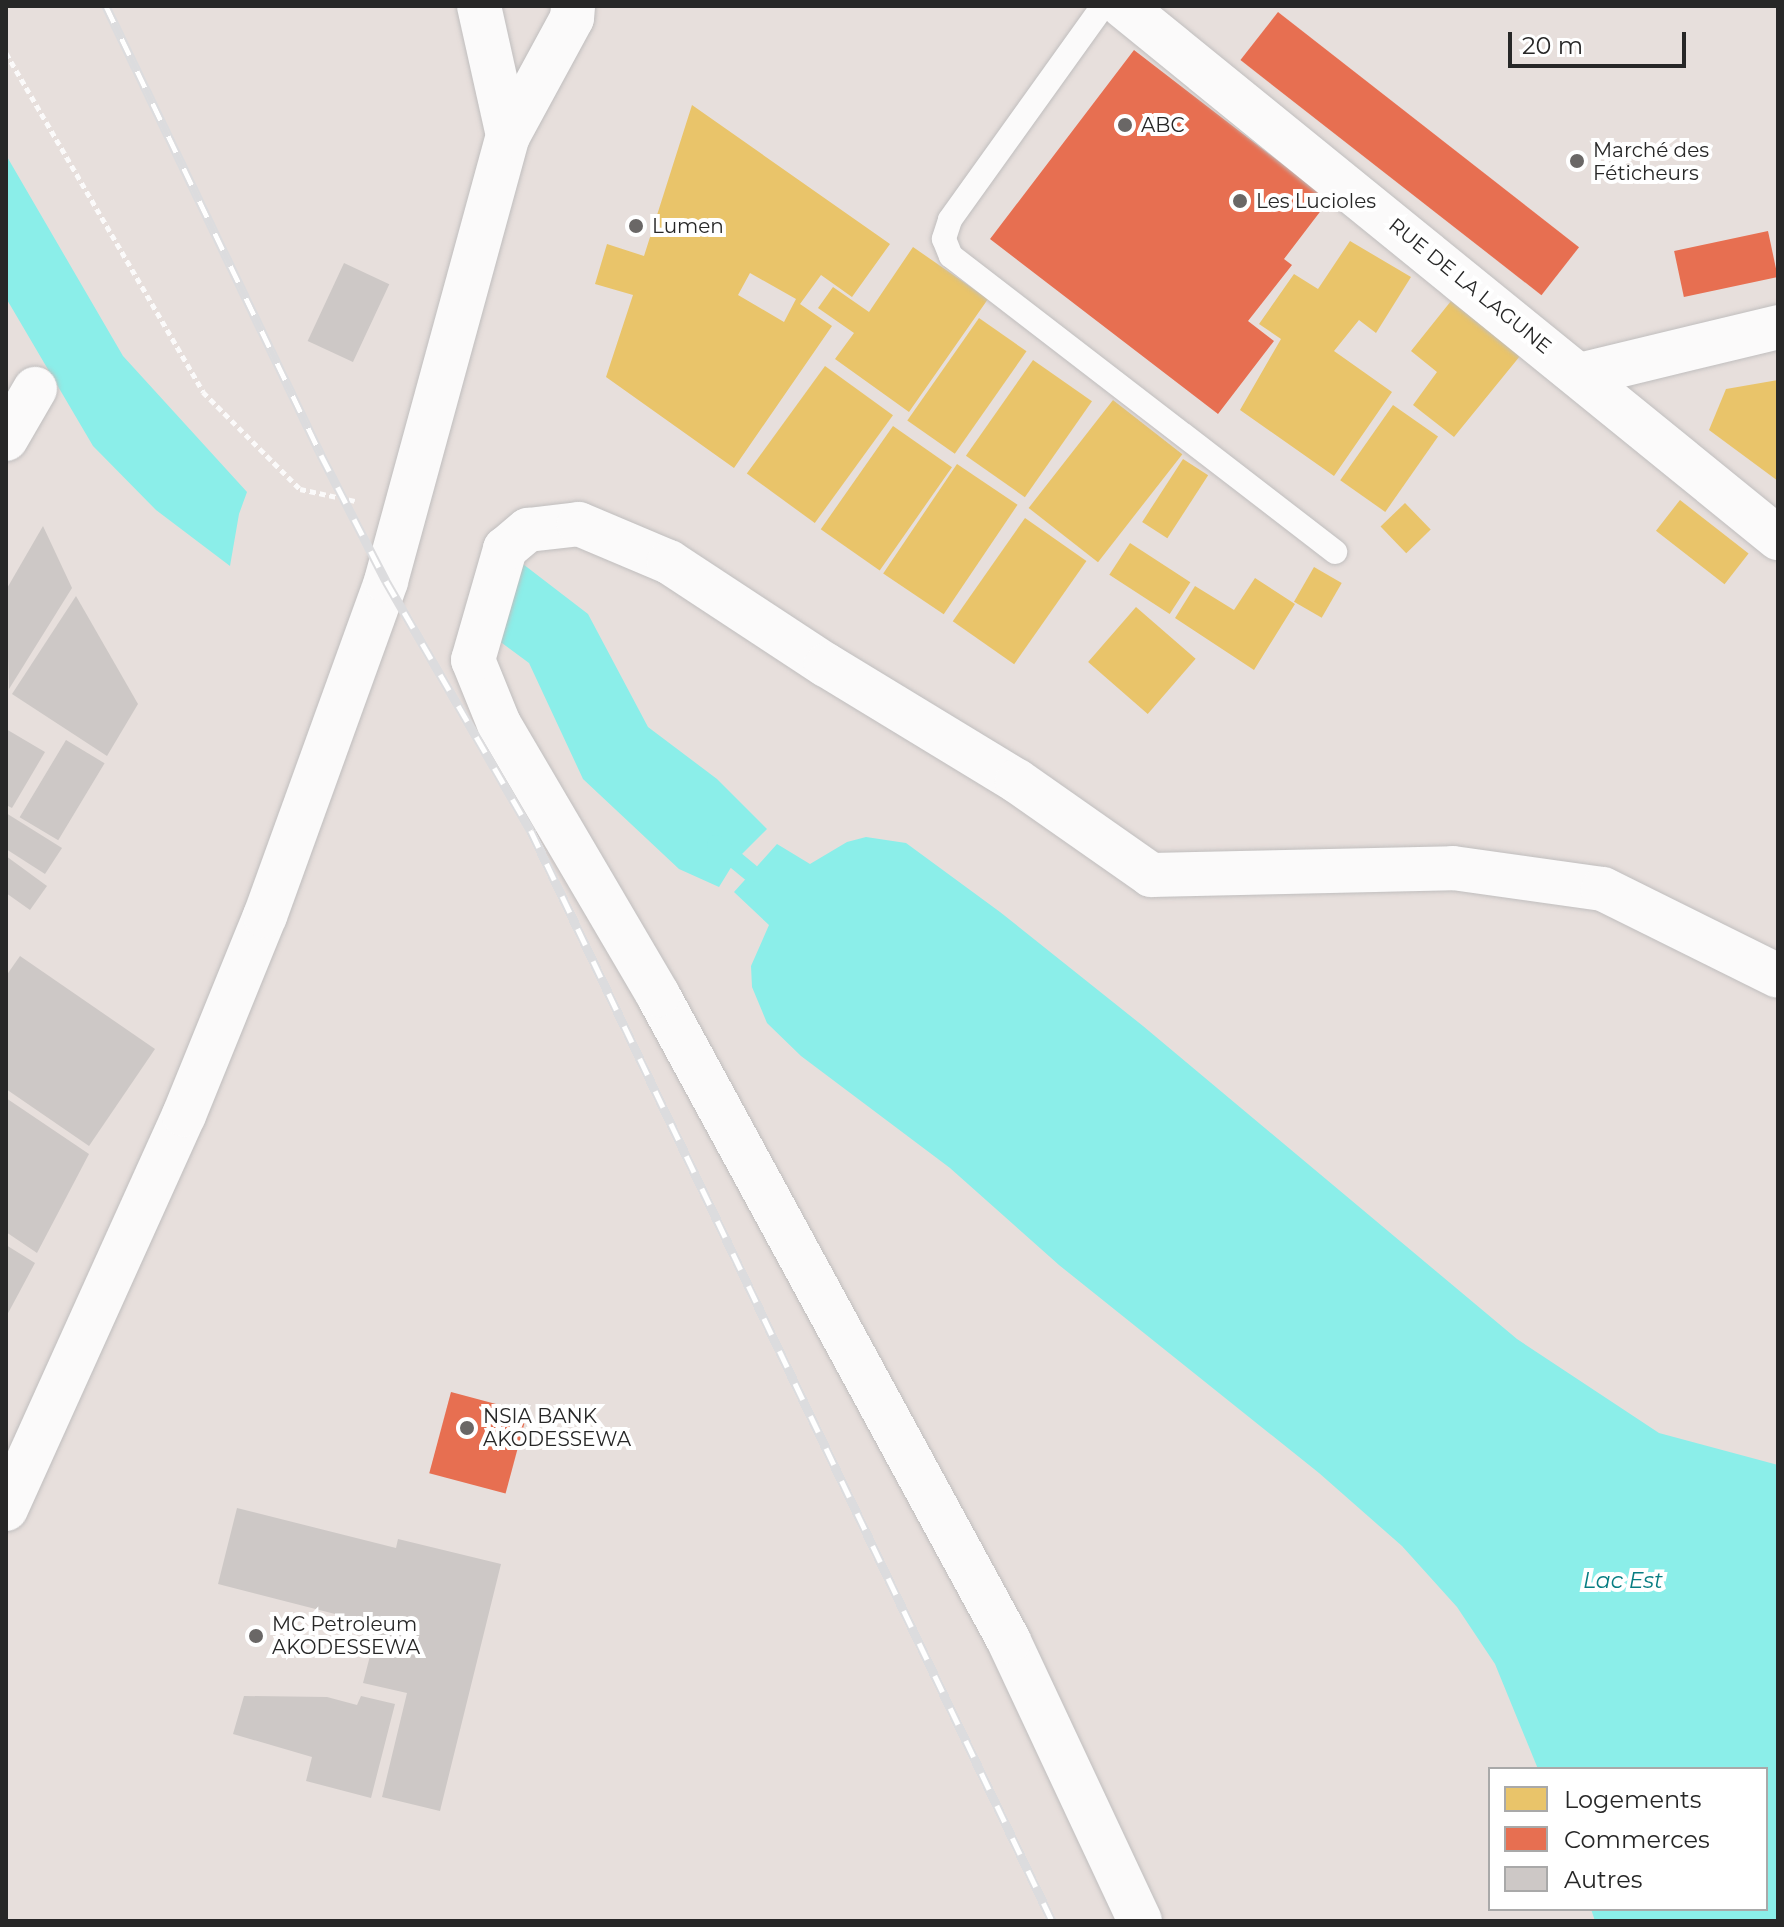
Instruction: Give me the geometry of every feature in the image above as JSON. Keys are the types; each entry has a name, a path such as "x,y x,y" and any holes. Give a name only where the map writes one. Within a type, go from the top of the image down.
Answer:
{"street":[{"path":"479,6 508,136"},
{"path":"6,1509 206,1064 265,916 386,581 508,136 572,18 573,6"},
{"name":"RUE DE LA LAGUNE","path":"1151,13 1778,538"},
{"path":"1580,375 1778,327"},
{"path":"6,439 35,389"},
{"path":"1140,1921 1009,1641 658,995 499,724 473,660 505,549 528,530 579,524 669,562 826,665 1017,781 1151,875 1453,868 1603,889 1778,976"}],"lane":[{"path":"1103,6 950,220 944,239 951,256 1335,552"}],"path":[{"path":"6,53 203,392 300,489 407,513"}],"water":[{"path":"6,155 123,356 247,492 239,514 230,566 156,510 93,446 6,298"},
{"path":"519,561 588,614 648,727 717,779 767,829 735,861 719,887 679,869 583,779 529,663 498,640"},
{"name":"Lac Est","path":"866,837 906,843 1000,912 1143,1026 1517,1339 1659,1433 1778,1465 1778,1921 1595,1921 1592,1911 1768,1911 1768,1767 1537,1767 1495,1664 1457,1607 1402,1546 1319,1473 1059,1265 950,1168 801,1056 767,1023 752,987 751,966 769,925 734,892 777,844 810,864 847,842"}],"building: Logements":[{"path":"692,105 890,244 852,297 821,275 800,304 832,326 734,468 606,377 633,295 595,284 607,244 644,256","holes":["750,273 796,299 784,322 738,295"]},
{"path":"1350,241 1411,277 1376,333 1359,320 1334,351 1392,392 1334,476 1240,410 1281,339 1259,324 1294,274 1318,289"},
{"path":"913,247 988,299 909,412 835,359 854,333 818,308 833,287 869,312"},
{"path":"1451,301 1520,356 1454,437 1413,405 1437,372 1411,351"},
{"path":"979,318 1027,351 955,454 907,420"},
{"path":"1033,360 1092,401 1025,497 966,456"},
{"path":"825,366 893,415 815,523 747,474"},
{"path":"1778,380 1778,481 1709,430 1726,389"},
{"path":"1113,400 1182,454 1098,562 1029,508"},
{"path":"1393,405 1438,437 1385,512 1340,480"},
{"path":"893,426 952,467 880,571 821,529"},
{"path":"1183,459 1208,475 1167,538 1142,522"},
{"path":"957,464 1018,505 944,614 883,573"},
{"path":"1680,500 1749,554 1725,584 1656,531"},
{"path":"1405,503 1431,530 1406,553 1381,527"},
{"path":"1025,518 1086,561 1014,664 953,621"},
{"path":"1130,543 1190,582 1170,614 1109,575"},
{"path":"1314,567 1342,583 1322,618 1294,602"},
{"path":"1255,578 1295,604 1254,670 1175,618 1195,586 1234,610"},
{"path":"1136,607 1196,659 1148,714 1088,662"}],"building: Commerces":[{"path":"1278,12 1579,247 1541,295 1240,60"},
{"path":"1134,50 1329,200 1284,259 1292,265 1248,321 1274,341 1218,414 990,239"},
{"path":"1768,231 1778,277 1684,297 1674,251"},
{"path":"451,1392 527,1412 506,1494 429,1473"}],"building: Autres":[{"path":"344,263 389,284 353,362 308,341"},
{"path":"43,526 72,588 9,689 6,590"},
{"path":"76,596 138,704 107,756 12,694"},
{"path":"6,729 45,752 12,808 6,805"},
{"path":"66,740 105,763 58,840 20,817"},
{"path":"6,813 62,848 45,874 6,849"},
{"path":"6,856 47,886 30,910 6,893"},
{"path":"20,956 155,1049 89,1146 6,1089 6,976"},
{"path":"6,1098 89,1154 37,1253 6,1232"},
{"path":"6,1245 35,1263 6,1317"},
{"path":"237,1508 396,1548 398,1539 501,1564 440,1811 382,1797 407,1693 363,1683 378,1625 218,1584"},
{"path":"244,1696 327,1697 357,1705 361,1696 395,1704 371,1798 306,1781 312,1757 233,1734"}],"waterway":[{"path":"716,844 751,873"}],"railway":[{"path":"106,6 321,455 386,581 531,831 1052,1921"}],"place":[{"name":"ABC","path":"1125,125"},
{"name":"Marché des Féticheurs","path":"1577,161"},
{"name":"Les Lucioles","path":"1240,201"},
{"name":"Lumen","path":"636,226"},
{"name":"NSIA BANK AKODESSEWA","path":"467,1428"},
{"name":"MC Petroleum AKODESSEWA","path":"256,1636"}]}
